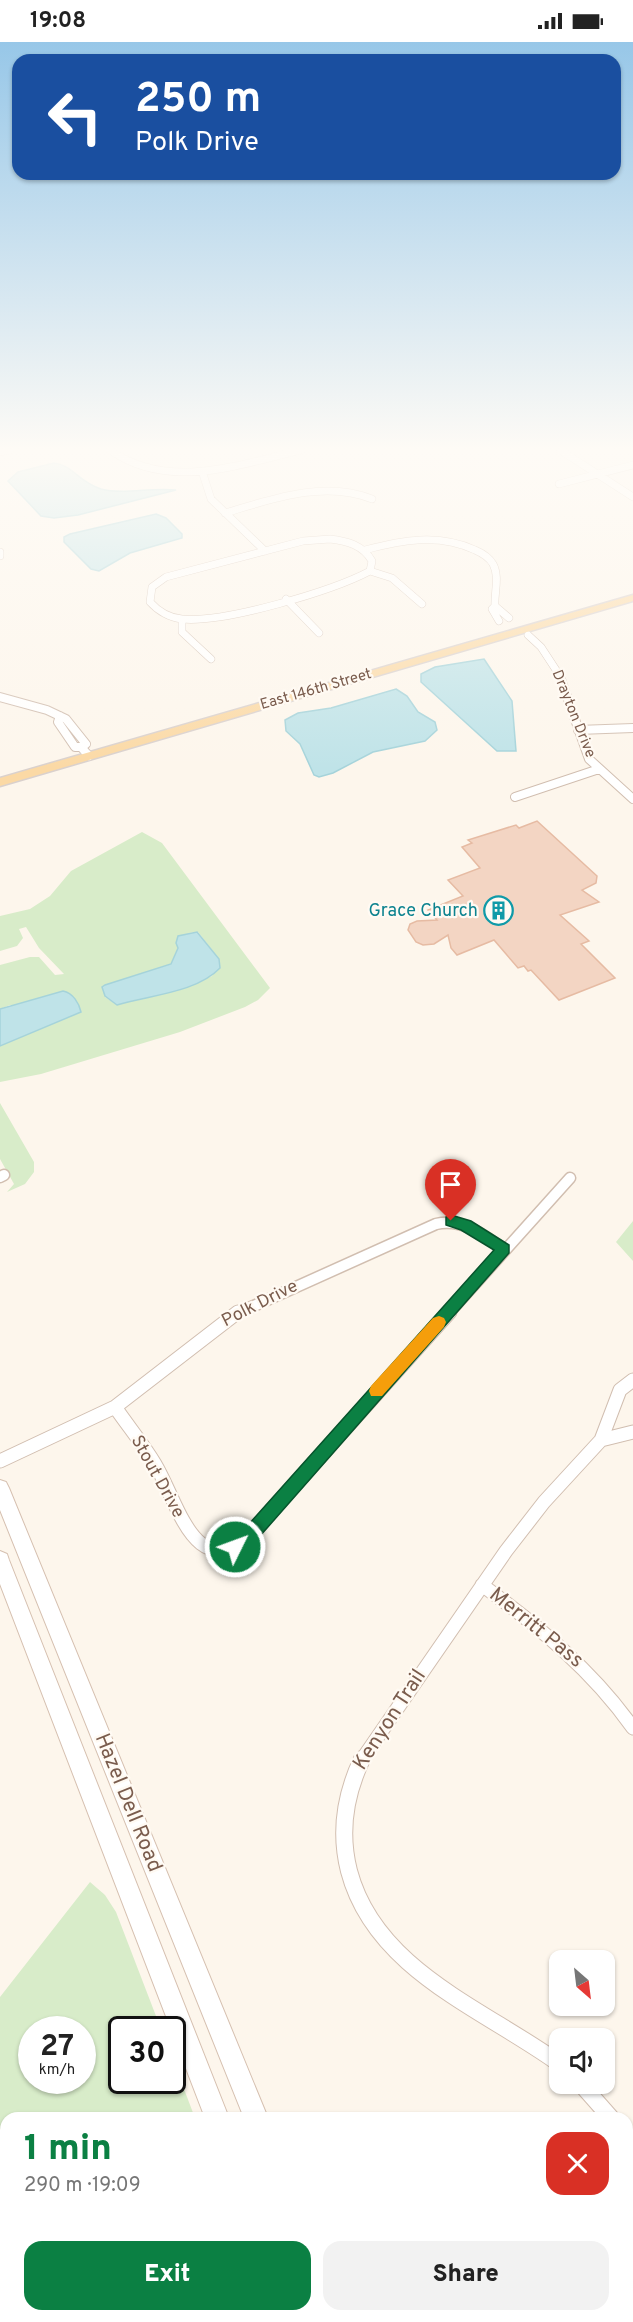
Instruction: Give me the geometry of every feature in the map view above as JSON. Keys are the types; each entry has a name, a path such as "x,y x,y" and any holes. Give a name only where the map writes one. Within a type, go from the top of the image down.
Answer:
{"main road":[{"name":"East 146th Street","path":"0,782 84,751 633,591"},
{"name":"East 146th Street","path":"0,773 633,598"},
{"name":"Hazel Dell Road","path":"0,1488 254,2112"},
{"name":"Hazel Dell Road","path":"0,1560 215,2112"}],"street":[{"path":"244,556 166,577 151,590 150,598 153,605 165,613 182,619 211,618 348,583 370,571 392,578 422,604"},
{"path":"369,556 372,561 370,571"},
{"path":"484,556 493,562 497,574 495,606 492,609 499,621"},
{"path":"286,599 319,633"},
{"path":"495,606 509,618"},
{"path":"182,619 182,632 211,659"},
{"name":"Drayton Drive","path":"528,635 541,647 542,652"},
{"name":"Drayton Drive","path":"520,638 542,652 558,671 586,753 599,769 633,799"},
{"path":"0,697 60,716 58,722 75,747 84,751"},
{"path":"578,730 633,728"},
{"path":"515,797 599,769"},
{"path":"504,1249 570,1178"},
{"name":"Polk Drive","path":"0,1461 115,1407 238,1312 436,1224 447,1221 461,1223 504,1249"},
{"name":"Stout Drive","path":"115,1407 150,1456 192,1538 200,1545 212,1550 227,1550 235,1547 254,1531 504,1249"},
{"name":"Kenyon Trail","path":"549,2057 421,1974 392,1951 363,1911 350,1880 343,1828 345,1801 357,1766 369,1745 482,1585 544,1502 601,1440 620,1390 633,1380"},
{"path":"601,1440 633,1432"},
{"name":"Merritt Pass","path":"482,1585 576,1658 607,1691 633,1728"},
{"path":"590,2094 606,2112"}],"green space":[{"path":"142,832 162,843 270,988 258,1000 245,1007 180,1032 41,1074 0,1082 0,1046 81,1011 10,1005 0,1009 0,965 30,957 39,957 55,975 64,974 39,948 26,927 19,929 23,938 17,946 0,951 0,916 30,909 50,896 71,871","holes":["198,932 219,959 212,976 181,988 117,1005 105,997 105,985 171,964 178,947 176,943 189,933"]},
{"path":"0,1103 34,1162 34,1172 25,1184 7,1192 14,1184 0,1159"},
{"path":"633,1221 633,1261 616,1242"},
{"path":"90,1882 105,1895 116,1912 156,2016 108,2016 108,2094 186,2094 193,2112 0,2112 0,1997"}],"water":[{"path":"78,556 124,556 99,571 91,569"},
{"path":"484,659 512,701 516,751 497,751 421,682 421,674 435,667"},
{"path":"396,689 407,696 418,712 435,722 437,730 425,741 373,752 333,773 319,777 314,775 300,744 286,731 285,720 298,713 331,708"},
{"path":"197,932 219,959 220,968 210,976 185,988 117,1005 105,996 102,987 105,985 171,964 178,948 176,943 178,936"},
{"path":"63,991 75,999 81,1012 0,1046 0,1009"}],"building":[{"name":"Grace Church","path":"537,821 597,876 596,883 582,890 599,902 560,915 589,941 581,944 615,978 559,1000 531,970 528,971 524,966 518,968 494,940 457,955 451,948 448,935 434,944 423,945 416,942 408,930 410,924 417,921 437,920 428,910 463,896 448,880 480,868 462,847 472,843 468,840 516,825 519,828"}],"slow traffic":[{"path":"377,1391 439,1322"}],"place":[{"name":"Grace Church","path":"499,911"}],"route":[{"path":"235,1547 254,1531 286,1492 504,1249 466,1225 451,1221"}]}
